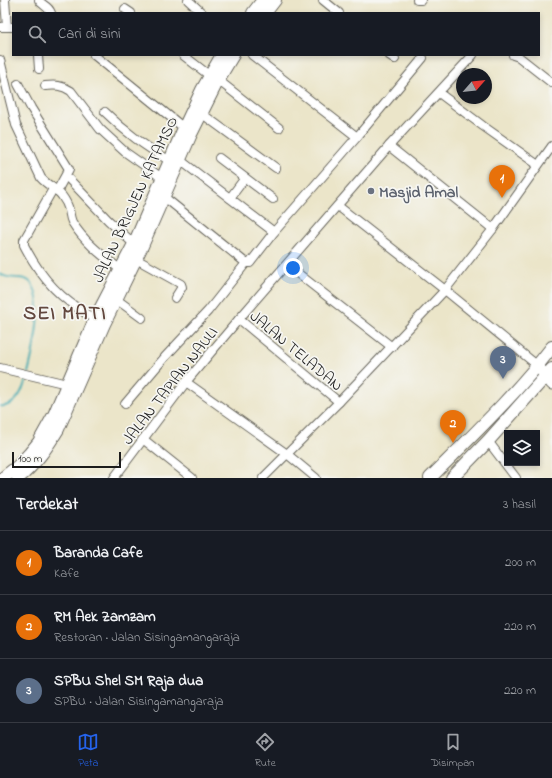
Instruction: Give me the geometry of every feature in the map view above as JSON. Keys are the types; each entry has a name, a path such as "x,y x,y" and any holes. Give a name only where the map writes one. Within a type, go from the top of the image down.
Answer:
{"main road":[{"path":"254,12 263,0"},
{"path":"266,12 275,0"},
{"name":"JALAN BRIGJEN KATAMSO","path":"18,478 34,463 58,429 121,270 134,244 162,178 175,161 201,113 222,56"},
{"name":"JALAN BRIGJEN KATAMSO","path":"3,478 18,466 39,442 54,415 67,384 100,322 116,299 136,259 163,196 184,128 214,78 233,56"},
{"path":"430,478 538,366 552,347"},
{"path":"452,478 550,377"}],"street":[{"path":"4,0 7,27"},
{"path":"39,0 42,4 49,8 51,12"},
{"path":"188,0 201,12"},
{"path":"323,0 338,12"},
{"path":"38,56 39,69"},
{"path":"95,56 184,128"},
{"path":"184,56 280,128"},
{"path":"253,56 357,137"},
{"path":"239,319 389,146 472,56"},
{"path":"516,56 552,83"},
{"path":"125,404 165,357 208,311 246,263 250,263 274,232 357,137 423,58"},
{"path":"0,60 16,125 41,178 62,196 69,208 71,221 79,232 97,251 121,270"},
{"path":"18,84 30,108 69,169 66,176 55,190 24,240 24,245 41,273 55,290 75,307 100,322"},
{"path":"45,86 56,85 66,87 71,91 100,129 125,152 162,178"},
{"path":"439,92 483,126 538,165"},
{"path":"105,112 128,134 146,147 175,161 230,198 274,232"},
{"path":"201,113 276,168"},
{"path":"389,146 493,229"},
{"path":"339,402 445,290 493,229 552,146"},
{"path":"219,158 273,199"},
{"path":"66,176 108,220 134,244"},
{"path":"230,198 245,178"},
{"path":"163,196 246,263"},
{"path":"338,206 445,290 550,377"},
{"path":"136,259 181,284 182,287 175,298"},
{"path":"287,265 392,347"},
{"path":"116,299 142,318"},
{"name":"JALAN TELADAN","path":"231,328 239,319 339,402 263,478"},
{"name":"JALAN TAPIAN NAULI","path":"114,478 186,382 231,328"},
{"path":"0,368 67,384"},
{"path":"186,382 287,454 316,478"},
{"path":"143,439 192,478"},
{"path":"488,441 516,478"}],"waterway":[{"path":"0,274 8,277 26,279 34,288 38,311 33,352 28,373"},
{"path":"0,406 6,406 15,401 21,392 27,377"}],"place":[{"name":"Masjid Amal","path":"371,191"},
{"name":"Baranda Cafe","path":"502,198"},
{"name":"SPBU Shel SM Raja dua","path":"503,379"},
{"name":"RM Aek Zamzam","path":"453,443"}],"district":[{"name":"SEI MATI","path":"65,312"}]}
